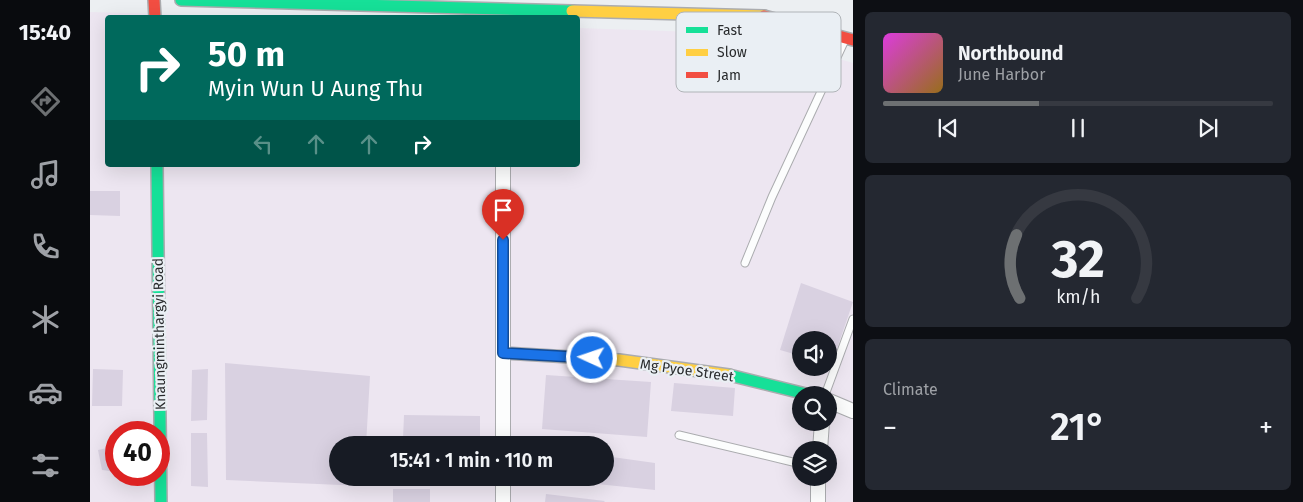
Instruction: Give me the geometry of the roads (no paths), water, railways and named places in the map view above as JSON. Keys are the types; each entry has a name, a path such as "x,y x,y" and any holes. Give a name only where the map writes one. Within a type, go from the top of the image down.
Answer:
{"street":[{"path":"154,0 155,15"},
{"path":"181,0 504,12 676,15"},
{"name":"Knaungminthargyi Road","path":"157,167 161,502"},
{"path":"503,167 503,436"},
{"name":"Mg Pyoe Street","path":"503,353 610,359 706,372 776,384 792,389"},
{"path":"837,404 853,411"},
{"path":"503,486 504,502"},
{"path":"818,486 818,502"}],"lane":[{"path":"841,57 850,39"},
{"path":"745,263 772,197 824,92"},
{"path":"828,386 853,319"},
{"path":"679,435 792,462"}]}
